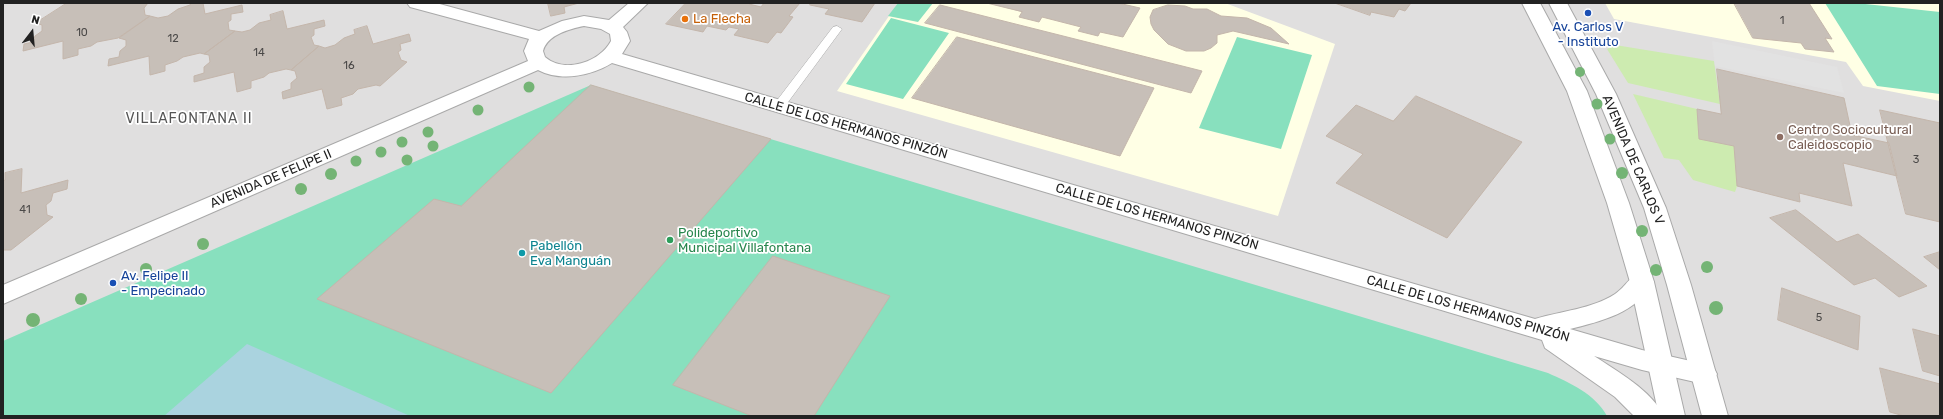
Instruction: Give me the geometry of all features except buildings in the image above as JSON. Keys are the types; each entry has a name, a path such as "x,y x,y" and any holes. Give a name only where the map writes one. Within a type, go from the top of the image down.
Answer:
{"street":[{"path":"416,3 542,37"},
{"path":"611,26 620,21 639,3"},
{"name":"AVENIDA DE CARLOS V","path":"1531,3 1577,90 1618,203 1642,282 1659,364 1672,416"},
{"name":"AVENIDA DE CARLOS V","path":"1558,3 1606,94 1655,208 1715,416"},
{"path":"584,21 599,22 611,26 618,32 621,40 618,48 611,57 594,66 573,71 553,70 539,63 534,55 535,46 542,37 553,29 568,23 584,21"},
{"name":"CALLE DE LOS HERMANOS PINZÓN","path":"611,57 1642,360 1704,374"},
{"name":"AVENIDA DE FELIPE II","path":"3,295 539,63"},
{"path":"1535,328 1603,311 1624,300 1642,282"},
{"path":"1535,328 1592,366 1624,390 1652,416"}],"lane":[{"path":"779,106 837,29"}],"shaded area":[{"path":"3,3 1940,3 1940,416 3,416"},
{"path":"898,3 1225,3 1335,44 1278,216 837,91"},
{"path":"1605,3 1940,3 1940,101 1863,86 1846,62 1614,19"},
{"path":"1712,41 1837,67 1844,93 1715,66"}],"green space":[{"path":"898,3 933,3 918,22 888,16"},
{"path":"1825,3 1856,3 1940,12 1940,94 1877,86"},
{"path":"891,18 949,33 903,99 846,84"},
{"path":"1237,37 1312,55 1281,149 1199,128"},
{"path":"1615,45 1714,61 1720,104 1628,83 1607,49"},
{"name":"Polideportivo Municipal Villafontana","path":"591,85 1548,373 1573,385 1589,395 1602,408 1607,416 3,416 3,341"},
{"path":"1633,94 1697,109 1699,138 1734,146 1737,186 1735,192 1693,180 1679,160 1664,158"}],"water":[{"path":"247,344 410,416 164,416"}],"place":[{"name":"Av. Carlos V - Instituto","path":"1588,13"},
{"name":"La Flecha","path":"685,19"},
{"name":"Centro Sociocultural Caleidoscopio","path":"1780,137"},
{"name":"Polideportivo Municipal Villafontana","path":"670,240"},
{"name":"Pabellón Eva Manguán","path":"522,253"},
{"name":"Av. Felipe II - Empecinado","path":"113,283"}],"district":[{"name":"VILLAFONTANA II","path":"189,119"}]}
